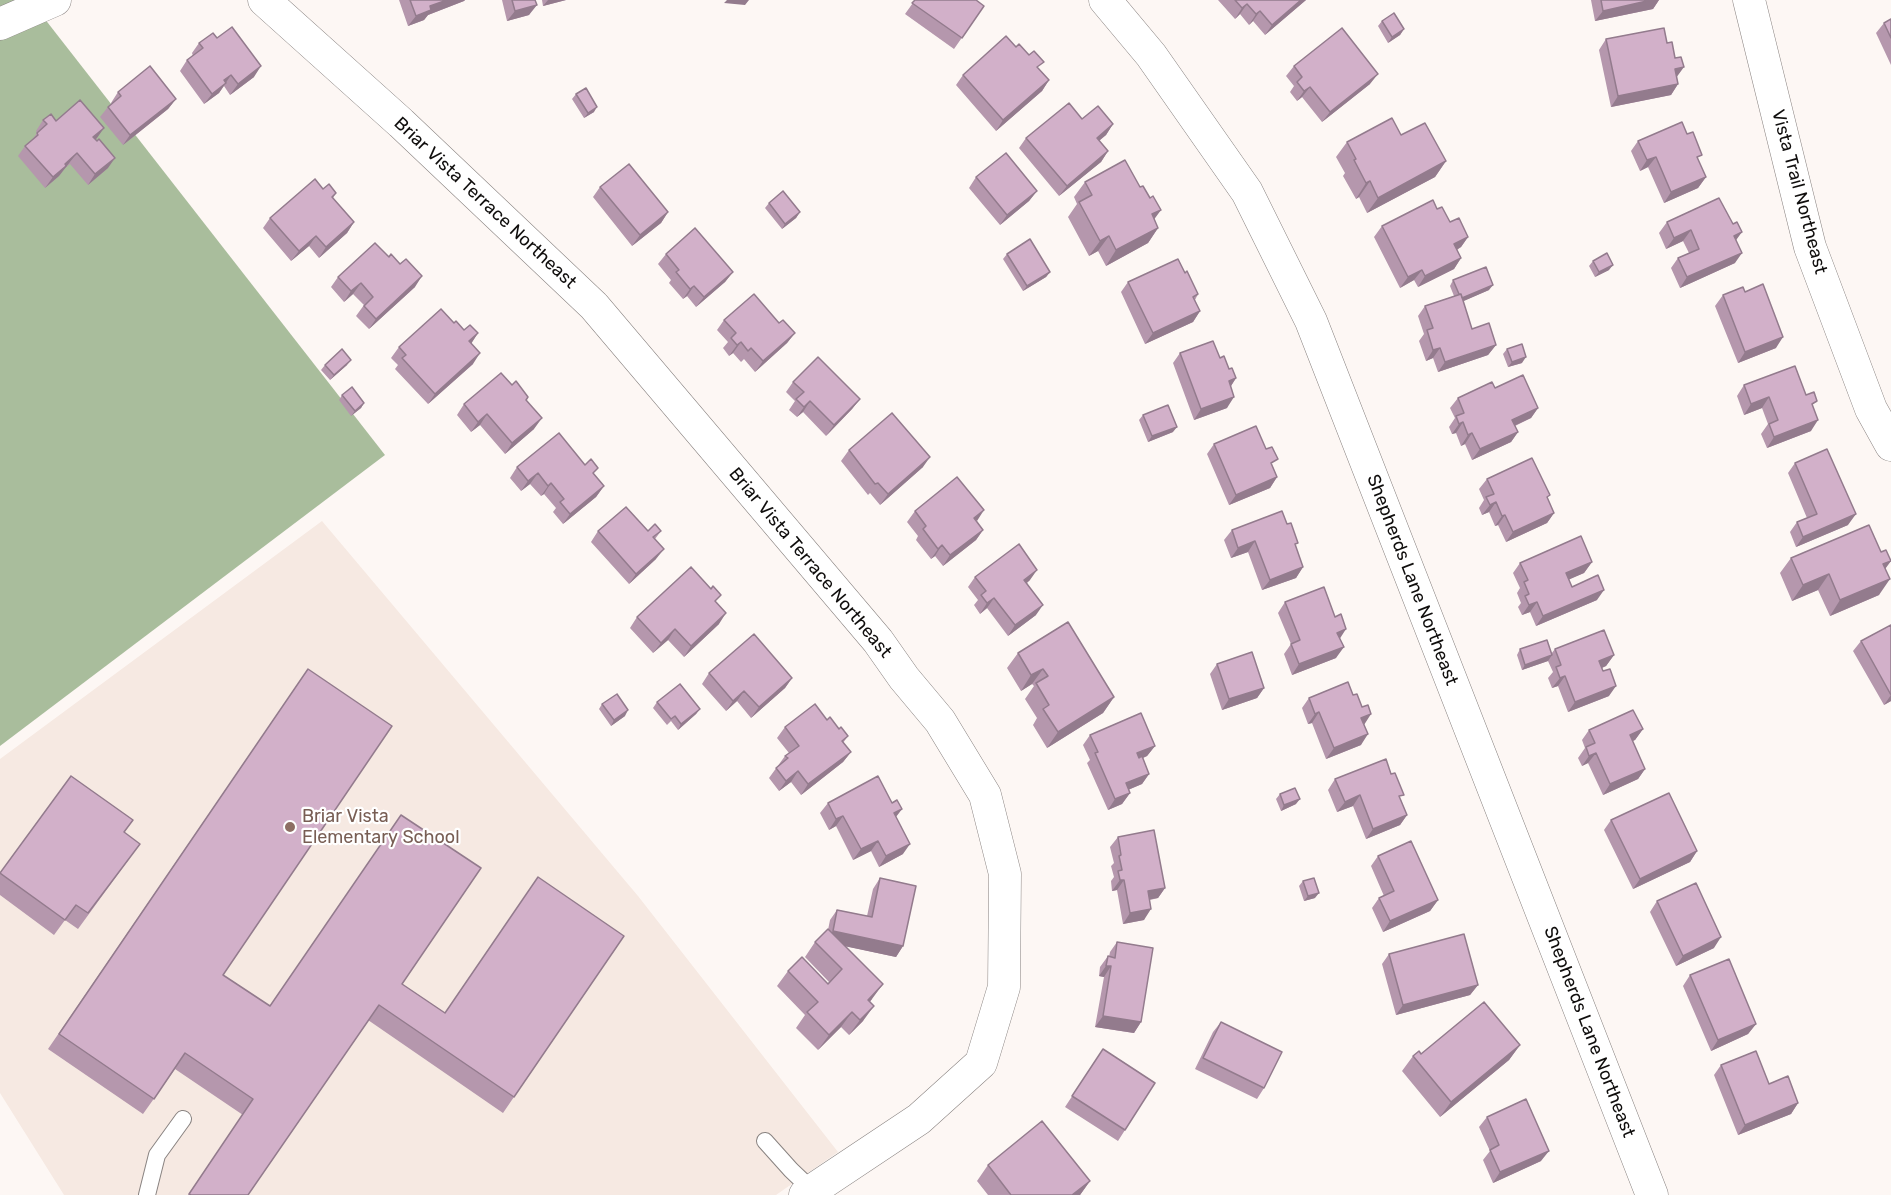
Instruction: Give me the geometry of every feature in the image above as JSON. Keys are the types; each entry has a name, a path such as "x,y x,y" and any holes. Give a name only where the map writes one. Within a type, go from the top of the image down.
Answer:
{"street":[{"path":"0,24 55,0"},
{"name":"Briar Vista Terrace Northeast","path":"264,0 401,123 594,306 878,641 904,678 940,721 985,795 1005,874 1004,987 981,1063 919,1119 809,1192"},
{"name":"Shepherds Lane Northeast","path":"1105,0 1151,56 1247,192 1311,321 1652,1195"},
{"name":"Vista Trail Northeast","path":"1749,0 1810,247 1871,409 1891,445"}],"lane":[{"path":"147,1195 157,1155 183,1119"},
{"path":"765,1141 809,1192"}],"shaded area":[{"name":"Briar Vista Elementary School","path":"322,521 638,896 838,1152 776,1195 64,1195 0,1093 0,759"}],"green space":[{"path":"0,0 30,0 385,455 0,746"}],"building":[{"path":"410,0 447,0 430,6 431,10 416,16"},
{"path":"512,0 535,0 537,5 515,11"},
{"path":"915,0 976,0 984,6 962,38 912,3"},
{"path":"1235,0 1301,0 1272,25 1260,11 1256,14 1247,4 1242,8"},
{"path":"1601,0 1651,0 1603,11"},
{"path":"1394,13 1404,29 1392,37 1382,21"},
{"path":"1891,19 1891,38 1884,23"},
{"path":"232,27 261,66 238,84 231,75 224,80 226,83 212,94 187,60 203,48 199,43 213,33 217,38"},
{"path":"1342,28 1378,74 1330,112 1310,87 1304,91 1297,82 1302,77 1294,66"},
{"path":"1664,28 1667,43 1672,42 1675,58 1681,57 1684,67 1675,69 1678,84 1618,96 1606,39"},
{"path":"1006,36 1016,47 1019,44 1029,55 1034,51 1044,62 1037,67 1049,80 1003,120 963,75"},
{"path":"150,66 176,99 130,135 108,107 121,96 118,92"},
{"path":"586,88 597,107 588,113 576,94"},
{"path":"80,100 104,128 93,137 97,141 99,139 115,158 95,174 77,153 53,177 25,146 47,124 43,120 51,114 56,121"},
{"path":"1069,103 1082,119 1098,106 1113,124 1097,138 1108,151 1067,186 1026,138"},
{"path":"1392,118 1401,135 1425,123 1446,161 1378,198 1370,181 1366,183 1347,142"},
{"path":"1682,122 1687,134 1693,132 1702,155 1697,157 1706,177 1671,192 1656,157 1647,160 1638,141"},
{"path":"1006,153 1037,191 1007,215 976,177"},
{"path":"1125,160 1140,187 1143,186 1150,198 1153,196 1161,210 1152,214 1158,228 1116,250 1109,236 1100,241 1079,202 1092,195 1085,182"},
{"path":"629,164 668,212 640,235 600,187"},
{"path":"315,179 323,189 329,184 336,193 332,197 354,222 326,247 316,236 299,251 270,218"},
{"path":"783,191 800,212 785,224 769,203"},
{"path":"1719,198 1733,224 1737,222 1742,232 1734,236 1742,253 1687,277 1678,258 1699,249 1691,230 1674,238 1667,222"},
{"path":"1433,200 1437,209 1442,207 1450,222 1459,218 1468,237 1454,244 1461,258 1425,276 1422,270 1408,277 1382,226"},
{"path":"695,228 733,272 704,297 694,286 690,289 676,272 679,270 666,254"},
{"path":"1030,239 1050,272 1027,286 1007,254"},
{"path":"375,243 389,257 391,254 400,264 406,259 422,276 376,319 364,306 373,297 361,283 351,291 338,277"},
{"path":"1607,253 1613,265 1599,272 1593,261"},
{"path":"1178,259 1185,273 1187,271 1198,294 1193,297 1200,311 1153,333 1128,282"},
{"path":"1486,267 1493,285 1462,298 1453,280"},
{"path":"1763,284 1783,337 1745,352 1723,295 1743,287 1745,292"},
{"path":"754,294 779,323 783,320 795,333 763,361 751,348 748,351 741,342 737,345 731,338 736,333 724,320"},
{"path":"1461,294 1472,329 1489,323 1496,345 1445,362 1440,348 1433,350 1427,330 1433,328 1425,306"},
{"path":"441,309 464,330 470,325 478,333 469,341 480,353 435,394 402,358 406,355 399,347"},
{"path":"1213,341 1220,358 1224,356 1229,369 1232,368 1236,378 1229,381 1234,397 1201,409 1180,353"},
{"path":"1522,344 1526,357 1512,362 1507,349"},
{"path":"342,349 351,360 334,375 325,365"},
{"path":"818,357 860,399 834,425 810,401 804,407 796,399 804,392 793,382"},
{"path":"1795,366 1806,395 1814,392 1817,401 1812,404 1818,420 1774,437 1769,424 1778,420 1769,397 1751,404 1744,385"},
{"path":"501,373 512,385 516,381 528,397 526,400 542,418 512,443 487,414 478,422 464,404"},
{"path":"1523,375 1538,408 1512,420 1518,432 1480,449 1472,433 1468,435 1463,422 1459,424 1456,416 1464,413 1458,398 1492,382 1495,388"},
{"path":"352,387 364,403 355,411 342,395"},
{"path":"1168,405 1177,427 1152,436 1143,415"},
{"path":"892,413 930,457 888,494 878,483 875,484 849,450"},
{"path":"1256,426 1266,449 1272,447 1278,459 1271,463 1277,477 1236,495 1214,444"},
{"path":"559,433 585,465 591,459 598,468 593,473 604,486 570,514 560,502 564,499 551,483 548,486 538,473 528,481 517,467"},
{"path":"1827,449 1856,514 1803,537 1797,522 1817,514 1795,463"},
{"path":"1532,458 1550,495 1547,497 1554,513 1513,532 1496,502 1490,505 1486,497 1494,494 1487,479"},
{"path":"957,477 984,510 974,518 983,530 950,555 942,545 938,549 923,529 926,526 915,511"},
{"path":"626,507 648,531 655,524 661,531 653,537 664,549 636,574 598,531"},
{"path":"1282,511 1287,524 1291,523 1303,567 1270,580 1255,541 1238,548 1232,530"},
{"path":"1869,525 1881,552 1886,550 1891,561 1883,564 1890,579 1840,600 1829,574 1803,585 1791,558"},
{"path":"1581,536 1592,562 1566,573 1572,587 1598,575 1604,590 1543,616 1537,602 1529,605 1525,596 1529,594 1524,582 1528,580 1520,563"},
{"path":"1019,544 1037,570 1024,580 1043,605 1015,625 994,598 987,603 981,595 986,591 975,577"},
{"path":"691,567 711,589 713,586 721,595 715,601 726,613 691,646 675,629 661,643 637,617"},
{"path":"1324,587 1335,617 1341,614 1346,629 1337,633 1344,647 1299,664 1291,644 1300,640 1285,602"},
{"path":"1068,622 1114,697 1058,732 1043,709 1049,705 1036,683 1048,676 1043,669 1031,675 1018,653"},
{"path":"1891,625 1891,695 1861,641"},
{"path":"1604,630 1614,655 1599,661 1603,671 1610,669 1616,686 1575,702 1565,676 1560,678 1556,667 1561,665 1555,649"},
{"path":"754,634 792,678 759,707 744,691 733,701 709,673"},
{"path":"1547,640 1552,655 1525,665 1520,649"},
{"path":"1252,652 1264,688 1229,699 1217,664"},
{"path":"308,669 392,726 223,975 270,1006 401,815 481,868 402,984 445,1013 538,877 624,936 514,1097 379,1005 248,1195 191,1195 189,1194 253,1099 185,1053 154,1099 59,1034"},
{"path":"1348,682 1353,695 1357,694 1362,707 1368,705 1371,714 1361,718 1368,734 1334,748 1319,712 1315,714 1309,698"},
{"path":"680,684 700,709 681,724 675,716 671,719 657,702"},
{"path":"617,694 628,710 614,720 602,704"},
{"path":"815,704 827,720 830,717 848,736 842,741 851,752 808,784 798,771 786,781 776,768 788,758 785,756 799,746 785,727"},
{"path":"1633,710 1643,729 1630,735 1645,769 1610,784 1596,753 1589,756 1586,747 1595,743 1589,730"},
{"path":"1141,713 1155,746 1137,753 1139,758 1142,756 1149,774 1126,783 1130,793 1115,799 1095,753 1098,752 1090,735"},
{"path":"1386,759 1391,774 1395,773 1404,795 1399,796 1407,815 1373,829 1360,795 1345,802 1335,779"},
{"path":"71,776 133,820 124,832 140,844 88,913 76,905 65,920 0,873"},
{"path":"878,776 892,803 897,800 902,809 894,813 910,844 886,856 878,841 861,849 843,816 836,819 828,803"},
{"path":"1295,788 1300,799 1284,805 1280,794"},
{"path":"1669,793 1697,851 1640,879 1611,820"},
{"path":"1154,830 1165,888 1148,891 1151,909 1130,913 1124,880 1120,880 1118,871 1122,870 1118,837"},
{"path":"1411,841 1438,900 1390,921 1379,898 1394,891 1378,856"},
{"path":"880,878 916,886 903,946 833,931 837,910 872,917"},
{"path":"1314,878 1319,893 1308,896 1303,881"},
{"path":"1696,883 1721,937 1683,956 1657,901"},
{"path":"828,929 883,984 868,1000 874,1006 860,1020 852,1012 829,1035 807,1012 818,1002 788,971 802,957 828,984 842,969 815,942"},
{"path":"1464,934 1478,985 1403,1005 1389,954"},
{"path":"1117,942 1153,948 1141,1022 1103,1016 1111,966 1106,966 1108,956 1115,958"},
{"path":"1729,959 1756,1024 1718,1040 1690,975"},
{"path":"1484,1002 1520,1045 1451,1102 1413,1056 1419,1051 1421,1054"},
{"path":"1221,1022 1282,1052 1264,1088 1203,1058"},
{"path":"1103,1049 1155,1083 1125,1130 1072,1096"},
{"path":"1756,1051 1769,1084 1788,1076 1798,1103 1745,1125 1721,1065"},
{"path":"1526,1099 1549,1151 1500,1172 1490,1150 1499,1145 1487,1117"},
{"path":"1042,1121 1090,1181 1072,1195 1011,1195 988,1165"}],"place":[{"name":"Briar Vista Elementary School","path":"290,827"}]}
